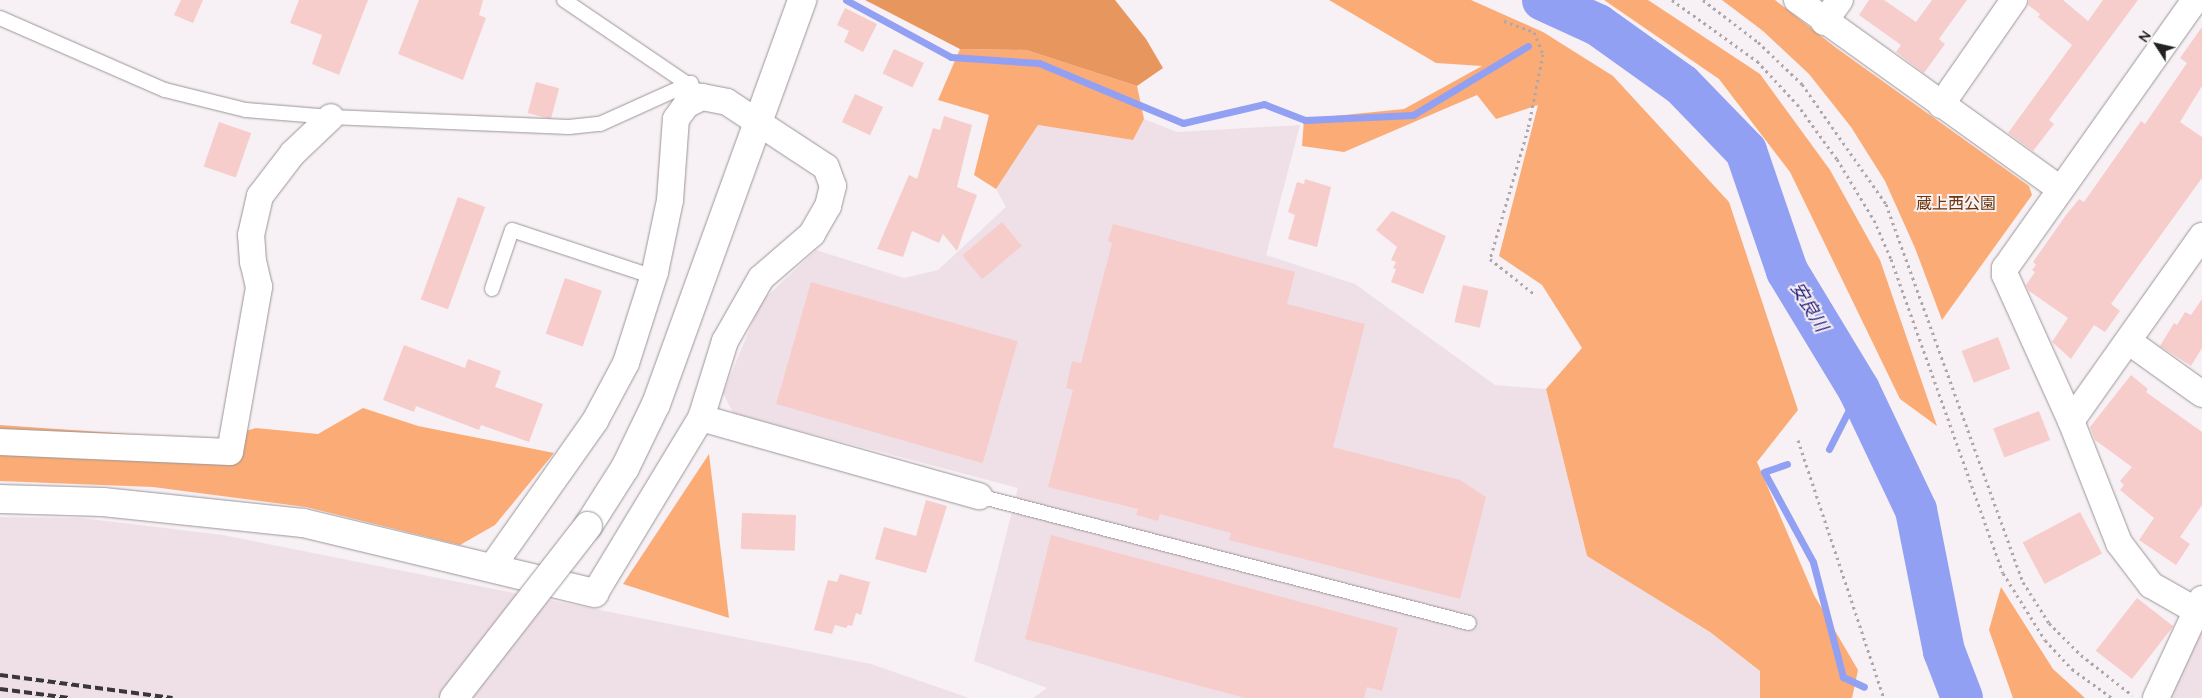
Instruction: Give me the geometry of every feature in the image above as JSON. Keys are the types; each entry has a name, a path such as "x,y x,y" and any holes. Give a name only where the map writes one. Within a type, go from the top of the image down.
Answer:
{"street":[{"path":"454,698 588,526 625,468 656,404 802,0"},
{"path":"1797,0 1824,22 2060,189"},
{"path":"1824,22 1840,0"},
{"path":"1941,105 2014,0"},
{"path":"2156,698 2200,605 2151,585 2119,544 2071,421 2005,275 2005,268 2195,0"},
{"path":"0,499 103,502 303,523 595,594 701,418 725,341 761,278 812,234 828,206 833,186 826,167 727,102 696,90 676,119 670,200 654,277 626,363 595,421 492,568"},
{"path":"0,442 230,452 259,287 252,262 250,235 260,196 293,153 331,117"},
{"path":"2071,421 2202,236"},
{"path":"2128,342 2202,394"},
{"path":"701,418 979,496"}],"lane":[{"path":"564,0 696,90"},
{"path":"0,18 165,90 246,110 331,117 570,127 600,124 696,90"},
{"path":"492,289 512,230 654,277"},
{"path":"979,496 1469,623"}],"path":[{"path":"1672,0 1757,61 1797,104 1837,159 1874,220 1891,260 2003,573 2045,640 2072,669 2112,698"},
{"path":"1703,0 1758,42 1802,84 1886,204 2023,582 2056,630 2081,655 2138,698"},
{"path":"1504,21 1534,32 1543,54 1528,129 1490,259 1532,293"},
{"path":"1798,440 1884,698"}],"shaded area":[{"path":"865,0 1115,0 1146,39 1163,68 1137,86 1026,50 960,49"},
{"path":"1144,119 1177,132 1300,125 1266,255 1355,284 1495,385 1546,389 1587,556 1710,632 1760,671 1760,698 1033,698 1047,688 974,661 1018,488 733,413 723,393 761,302 816,250 904,278 938,270 1006,207 996,189 1038,125 1133,140"},
{"path":"0,517 81,518 223,535 871,664 969,698 0,698"},
{"path":"2202,620 2202,698 2169,698"}],"green space":[{"path":"1329,0 1471,0 1543,32 1613,76 1729,202 1798,410 1757,462 1814,595 1858,670 1852,698 1760,698 1760,671 1710,632 1587,556 1546,389 1582,348 1542,285 1499,256 1538,105 1496,119 1477,95 1344,152 1302,146 1304,119 1404,109 1482,66 1436,63"},
{"path":"1604,0 1648,0 1760,74 1830,170 1880,260 1937,426 1900,399 1790,172 1719,79"},
{"name":"蔵上西公園","path":"1722,0 1775,0 1835,47 2029,186 2032,195 1942,320 1915,248 1885,181 1851,127 1809,74 1763,31"},
{"path":"960,49 1026,50 1137,86 1144,119 1133,140 1038,125 996,189 974,175 989,115 938,100"},
{"path":"363,408 418,426 554,453 495,525 460,545 306,507 153,487 0,481 0,425 214,440 256,428 318,434"},
{"path":"709,454 729,618 623,584"},
{"path":"2001,587 2053,669 2085,698 2013,698 1989,630"}],"building":[{"path":"181,0 203,0 193,23 174,15"},
{"path":"299,0 368,0 339,75 312,64 322,35 290,23"},
{"path":"419,0 483,0 479,15 486,18 463,80 398,54"},
{"path":"1869,0 1884,0 1916,22 1932,0 1967,0 1939,39 1945,44 1924,73 1896,52 1901,45 1859,15"},
{"path":"2029,0 2063,0 2088,21 2103,0 2138,0 2049,120 2054,124 2033,151 2008,133 2072,45 2038,17 2040,14 2028,5"},
{"path":"845,8 877,24 863,52 844,42 849,31 837,25"},
{"path":"2202,27 2202,86 2180,122 2202,137 2202,178 2111,304 2120,311 2105,332 2094,325 2071,359 2052,342 2068,318 2029,291 2026,285 2035,272 2032,270 2036,265 2033,262 2079,199 2084,202 2141,121 2145,124 2187,63 2180,58"},
{"path":"894,49 924,63 912,87 883,73"},
{"path":"536,82 559,88 551,119 528,113"},
{"path":"855,94 883,107 870,135 842,122"},
{"path":"944,116 972,125 957,187 977,195 957,251 943,234 939,243 912,231 903,257 877,249 909,175 917,179 933,128 940,130"},
{"path":"219,122 251,133 236,178 204,166"},
{"path":"1305,179 1331,187 1317,247 1288,239 1295,215 1288,212 1297,182 1304,184"},
{"path":"458,197 485,207 448,309 421,299"},
{"path":"1392,211 1446,236 1423,294 1391,282 1396,269 1393,268 1396,262 1391,260 1397,247 1376,230"},
{"path":"1002,222 1022,246 982,279 962,255"},
{"path":"1113,224 1295,272 1287,304 1365,324 1333,447 1460,480 1486,497 1460,599 1229,540 1231,533 1160,514 1158,521 1136,515 1138,509 1048,487 1073,390 1066,388 1072,361 1081,363 1112,243 1108,241"},
{"path":"565,278 602,291 583,346 546,334"},
{"path":"811,282 1018,341 983,463 776,404"},
{"path":"1463,285 1488,291 1480,328 1454,322"},
{"path":"2202,299 2202,348 2191,366 2160,346 2174,323 2177,325 2185,312 2191,315"},
{"path":"1998,337 2010,369 1974,383 1962,351"},
{"path":"404,345 465,368 468,359 501,371 495,387 543,404 529,442 481,425 479,430 416,406 414,412 383,400"},
{"path":"2131,375 2148,389 2146,392 2202,432 2202,505 2180,537 2190,544 2176,565 2139,540 2154,518 2120,490 2124,485 2120,481 2132,467 2095,440 2090,427"},
{"path":"2039,411 2050,440 2004,458 1993,429"},
{"path":"926,500 947,506 926,573 875,559 884,527 916,536"},
{"path":"2080,512 2102,553 2045,584 2023,543"},
{"path":"742,513 796,515 795,551 741,549"},
{"path":"1051,535 1398,628 1382,691 1367,687 1364,698 1245,698 1025,639"},
{"path":"840,574 870,582 861,615 856,613 852,626 848,625 846,628 835,625 832,634 814,630 828,580 837,582"},
{"path":"2137,598 2173,626 2132,679 2096,651"}],"waterway":[{"path":"846,0 951,57 1039,63 1183,123 1264,104 1305,120 1413,115 1528,46"},
{"name":"安良川","path":"1543,0 1598,25 1682,85 1746,151 1787,271 1859,390 1916,510 1944,651 1962,698"},
{"path":"1829,449 1859,390"},
{"path":"1787,464 1764,472 1813,562 1843,677 1864,687"}],"railway":[{"path":"0,675 172,698"},
{"path":"0,689 69,698"}]}
